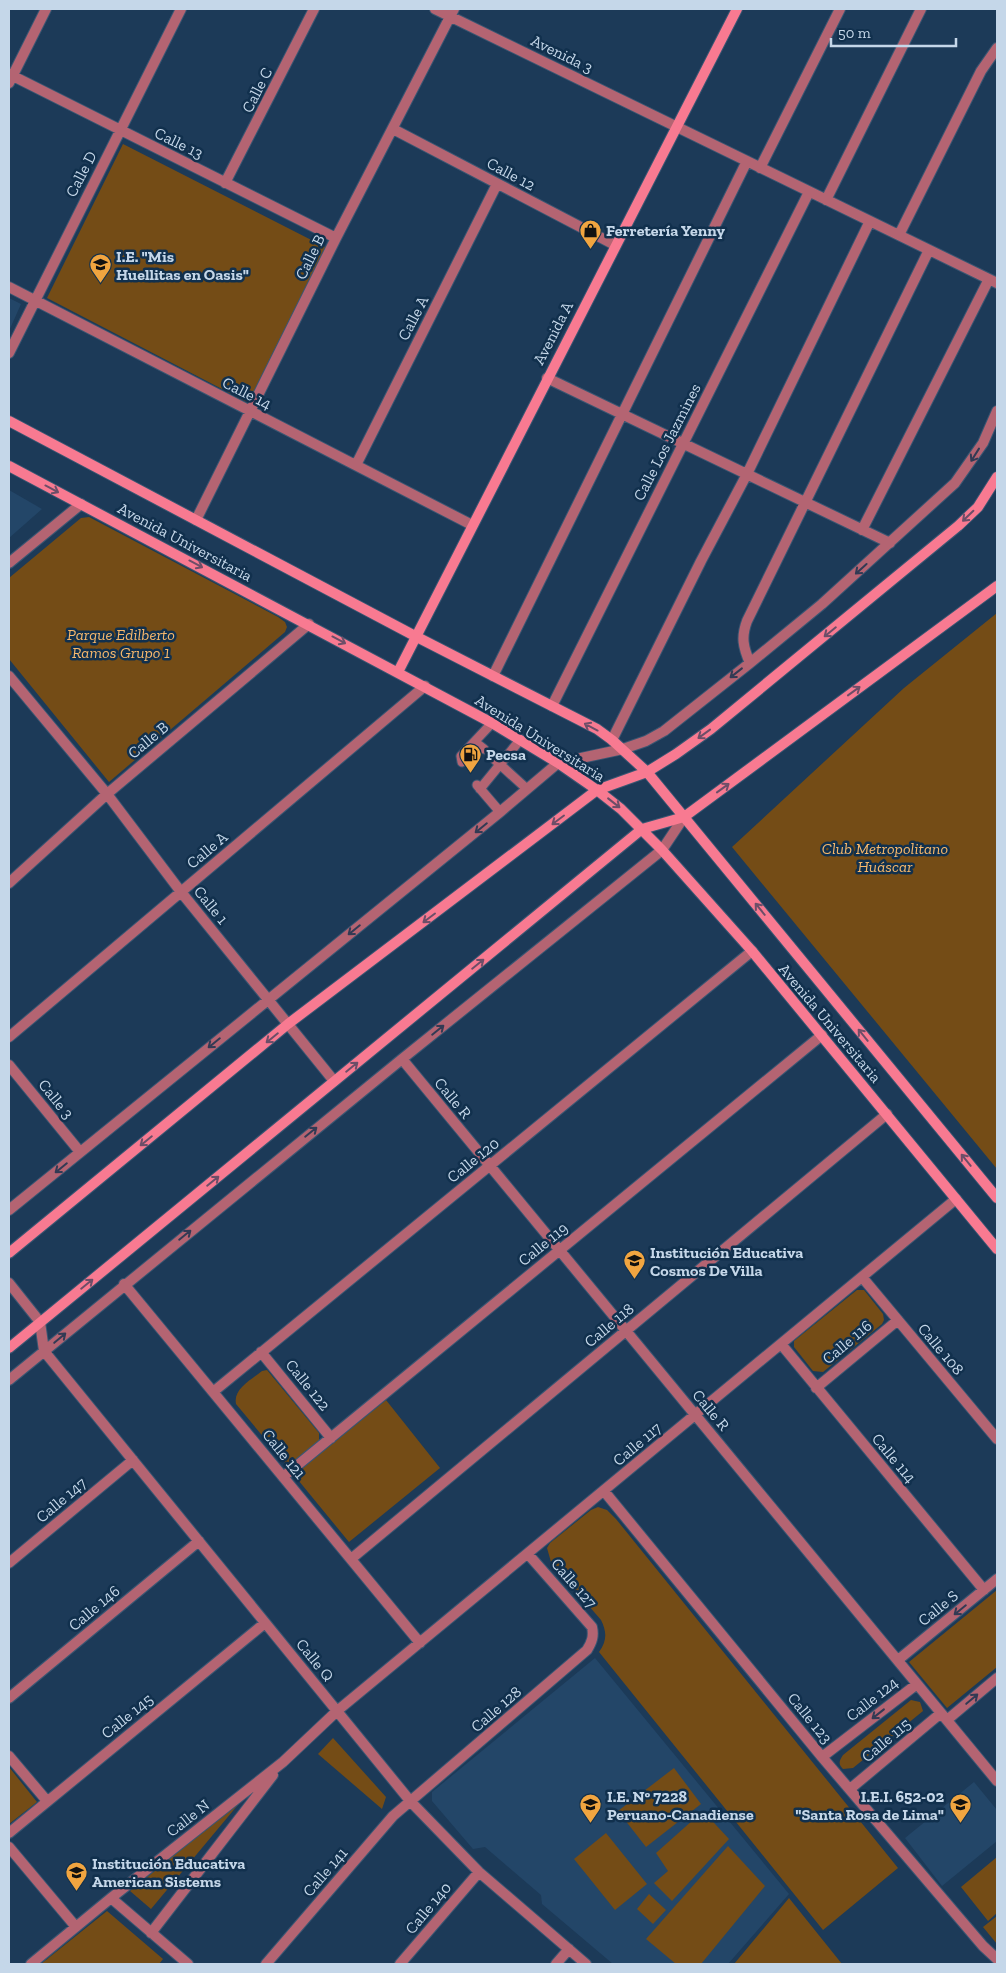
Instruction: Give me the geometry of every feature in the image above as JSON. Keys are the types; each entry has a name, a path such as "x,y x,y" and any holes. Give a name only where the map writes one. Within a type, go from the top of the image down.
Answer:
{"street":[{"path":"10,77 46,9"},
{"name":"Calle D","path":"9,353 182,9"},
{"name":"Calle C","path":"225,183 314,9"},
{"name":"Avenida 3","path":"435,9 452,13 760,168 993,281"},
{"name":"Avenida A","path":"398,672 736,9"},
{"path":"760,168 840,9"},
{"path":"826,200 921,9"},
{"name":"Calle B","path":"196,520 336,238 452,13"},
{"path":"899,235 981,71 997,48"},
{"name":"Calle 13","path":"10,77 336,238"},
{"name":"Calle 12","path":"393,129 615,245"},
{"path":"493,676 746,161"},
{"name":"Calle A","path":"356,465 497,184"},
{"name":"Calle Los Jazmines","path":"552,706 809,192"},
{"path":"612,740 701,561 747,474 870,221"},
{"path":"750,663 744,650 743,633 804,502 929,250"},
{"path":"862,530 993,281"},
{"name":"Calle 14","path":"9,287 472,525"},
{"path":"547,378 890,543"},
{"path":"9,1210 500,812 558,762 623,750 646,741 664,731 750,663 822,604 955,483 982,443 997,411"},
{"name":"Avenida Universitaria","path":"9,421 416,636 597,729 612,740 647,772 684,816 997,1198"},
{"name":"Avenida Universitaria","path":"9,466 492,723 558,762 621,809 662,850 752,952 997,1249"},
{"path":"9,1253 288,1024 597,790 647,772 711,729 958,526 978,507 997,477"},
{"path":"9,563 81,504"},
{"path":"9,1348 642,829 684,816 997,586"},
{"name":"Calle B","path":"10,880 107,794 309,624"},
{"name":"Calle 1","path":"9,676 107,794 181,892 334,1081"},
{"name":"Calle A","path":"9,1037 425,686"},
{"path":"9,1380 124,1284 662,850 684,816"},
{"name":"Calle 120","path":"213,1392 752,952"},
{"name":"Calle 119","path":"283,1477 822,1035"},
{"name":"Calle R","path":"402,1059 997,1781"},
{"name":"Calle 3","path":"9,1065 80,1152"},
{"name":"Calle 118","path":"351,1559 886,1114"},
{"name":"Calle 117","path":"337,1711 956,1199"},
{"name":"Calle 108","path":"862,1277 997,1440"},
{"path":"9,1283 40,1322 44,1351"},
{"name":"Calle 121","path":"124,1284 420,1643"},
{"name":"Calle 116","path":"816,1388 898,1320"},
{"name":"Calle 114","path":"781,1344 984,1590"},
{"name":"Calle Q","path":"44,1351 411,1802 479,1872 586,1964"},
{"name":"Calle 122","path":"262,1352 331,1438"},
{"name":"Calle 147","path":"9,1563 133,1460"},
{"name":"Calle 123","path":"604,1491 822,1757 983,1946 997,1959"},
{"name":"Calle 146","path":"9,1698 198,1541"},
{"name":"Calle 127","path":"528,1554 592,1627 594,1634"},
{"name":"Calle S","path":"898,1660 997,1578"},
{"name":"Calle 145","path":"9,1833 265,1623"},
{"name":"Calle 128","path":"411,1802 587,1650 594,1634"},
{"name":"Calle 115","path":"850,1789 944,1716 997,1678"},
{"name":"Calle 124","path":"822,1757 917,1684"},
{"name":"Calle N","path":"31,1964 283,1762 337,1711"},
{"path":"9,1756 47,1801"},
{"path":"151,1933 283,1762"},
{"name":"Calle 141","path":"266,1964 393,1816 411,1802"},
{"path":"9,1847 76,1927"},
{"name":"Calle 140","path":"400,1964 479,1872"},
{"path":"111,1898 188,1964"},
{"path":"556,1964 569,1949"}],"lane":[{"path":"462,762 461,756 492,723"},
{"path":"500,812 479,787 497,762 520,740"},
{"path":"475,742 484,750"},
{"path":"497,762 527,789"}],"shaded area":[{"path":"9,298 21,304 9,331"},
{"path":"9,490 42,509 9,538"},
{"name":"I.E. N° 7228 Peruano-Canadiense","path":"595,1658 789,1894 728,1964 613,1964 542,1904 541,1895 485,1847 473,1849 432,1801 432,1792"},
{"name":"I.E.I. 652-02 \"Santa Rosa de Lima\"","path":"974,1782 997,1810 997,1841 942,1886 905,1838"}],"green space":[{"path":"123,144 329,249 249,403 47,298"},
{"name":"Parque Edilberto Ramos Grupo 1","path":"89,517 278,617 285,622 287,627 285,632 109,782 9,659 9,578 81,518"},
{"name":"Club Metropolitano Huáscar","path":"997,613 997,1169 732,847 904,688"},
{"path":"857,1290 864,1290 883,1314 884,1320 882,1324 823,1372 813,1371 794,1347 794,1341"},
{"path":"267,1370 319,1433 319,1442 292,1464 285,1463 236,1404 237,1394 240,1389 262,1371"},
{"path":"386,1400 440,1468 349,1542 294,1475"},
{"path":"598,1507 607,1510 616,1519 898,1868 823,1930 599,1652 604,1644 605,1636 601,1620 551,1562 547,1548 550,1543 591,1510"},
{"path":"997,1590 997,1667 947,1708 909,1662"},
{"path":"911,1700 920,1702 923,1711 853,1768 843,1769 840,1766 843,1755"},
{"path":"333,1738 386,1797 382,1809 318,1754"},
{"path":"9,1767 37,1802 9,1824"},
{"path":"674,1768 701,1804 646,1847 618,1811"},
{"path":"242,1800 151,1909 130,1891"},
{"path":"703,1811 729,1839 672,1901 654,1883 668,1871 656,1853"},
{"path":"606,1833 647,1884 615,1910 574,1859"},
{"path":"728,1846 765,1886 701,1964 676,1964 646,1939"},
{"path":"997,1857 997,1913 988,1921 961,1887"},
{"path":"649,1894 666,1910 653,1924 637,1909"},
{"path":"789,1898 842,1964 734,1964"},
{"path":"107,1911 163,1959 159,1964 41,1964"},
{"path":"997,1916 997,1944 983,1927"}],"place":[{"name":"Ferretería Yenny","path":"590,249"},
{"name":"I.E. \"Mis Huellitas en Oasis\"","path":"100,284"},
{"name":"Pecsa","path":"470,773"},
{"name":"Institución Educativa Cosmos De Villa","path":"634,1280"},
{"name":"I.E. N° 7228 Peruano-Canadiense","path":"591,1824"},
{"name":"I.E.I. 652-02 \"Santa Rosa de Lima\"","path":"960,1824"},
{"name":"Institución Educativa American Sistems","path":"76,1891"}]}
